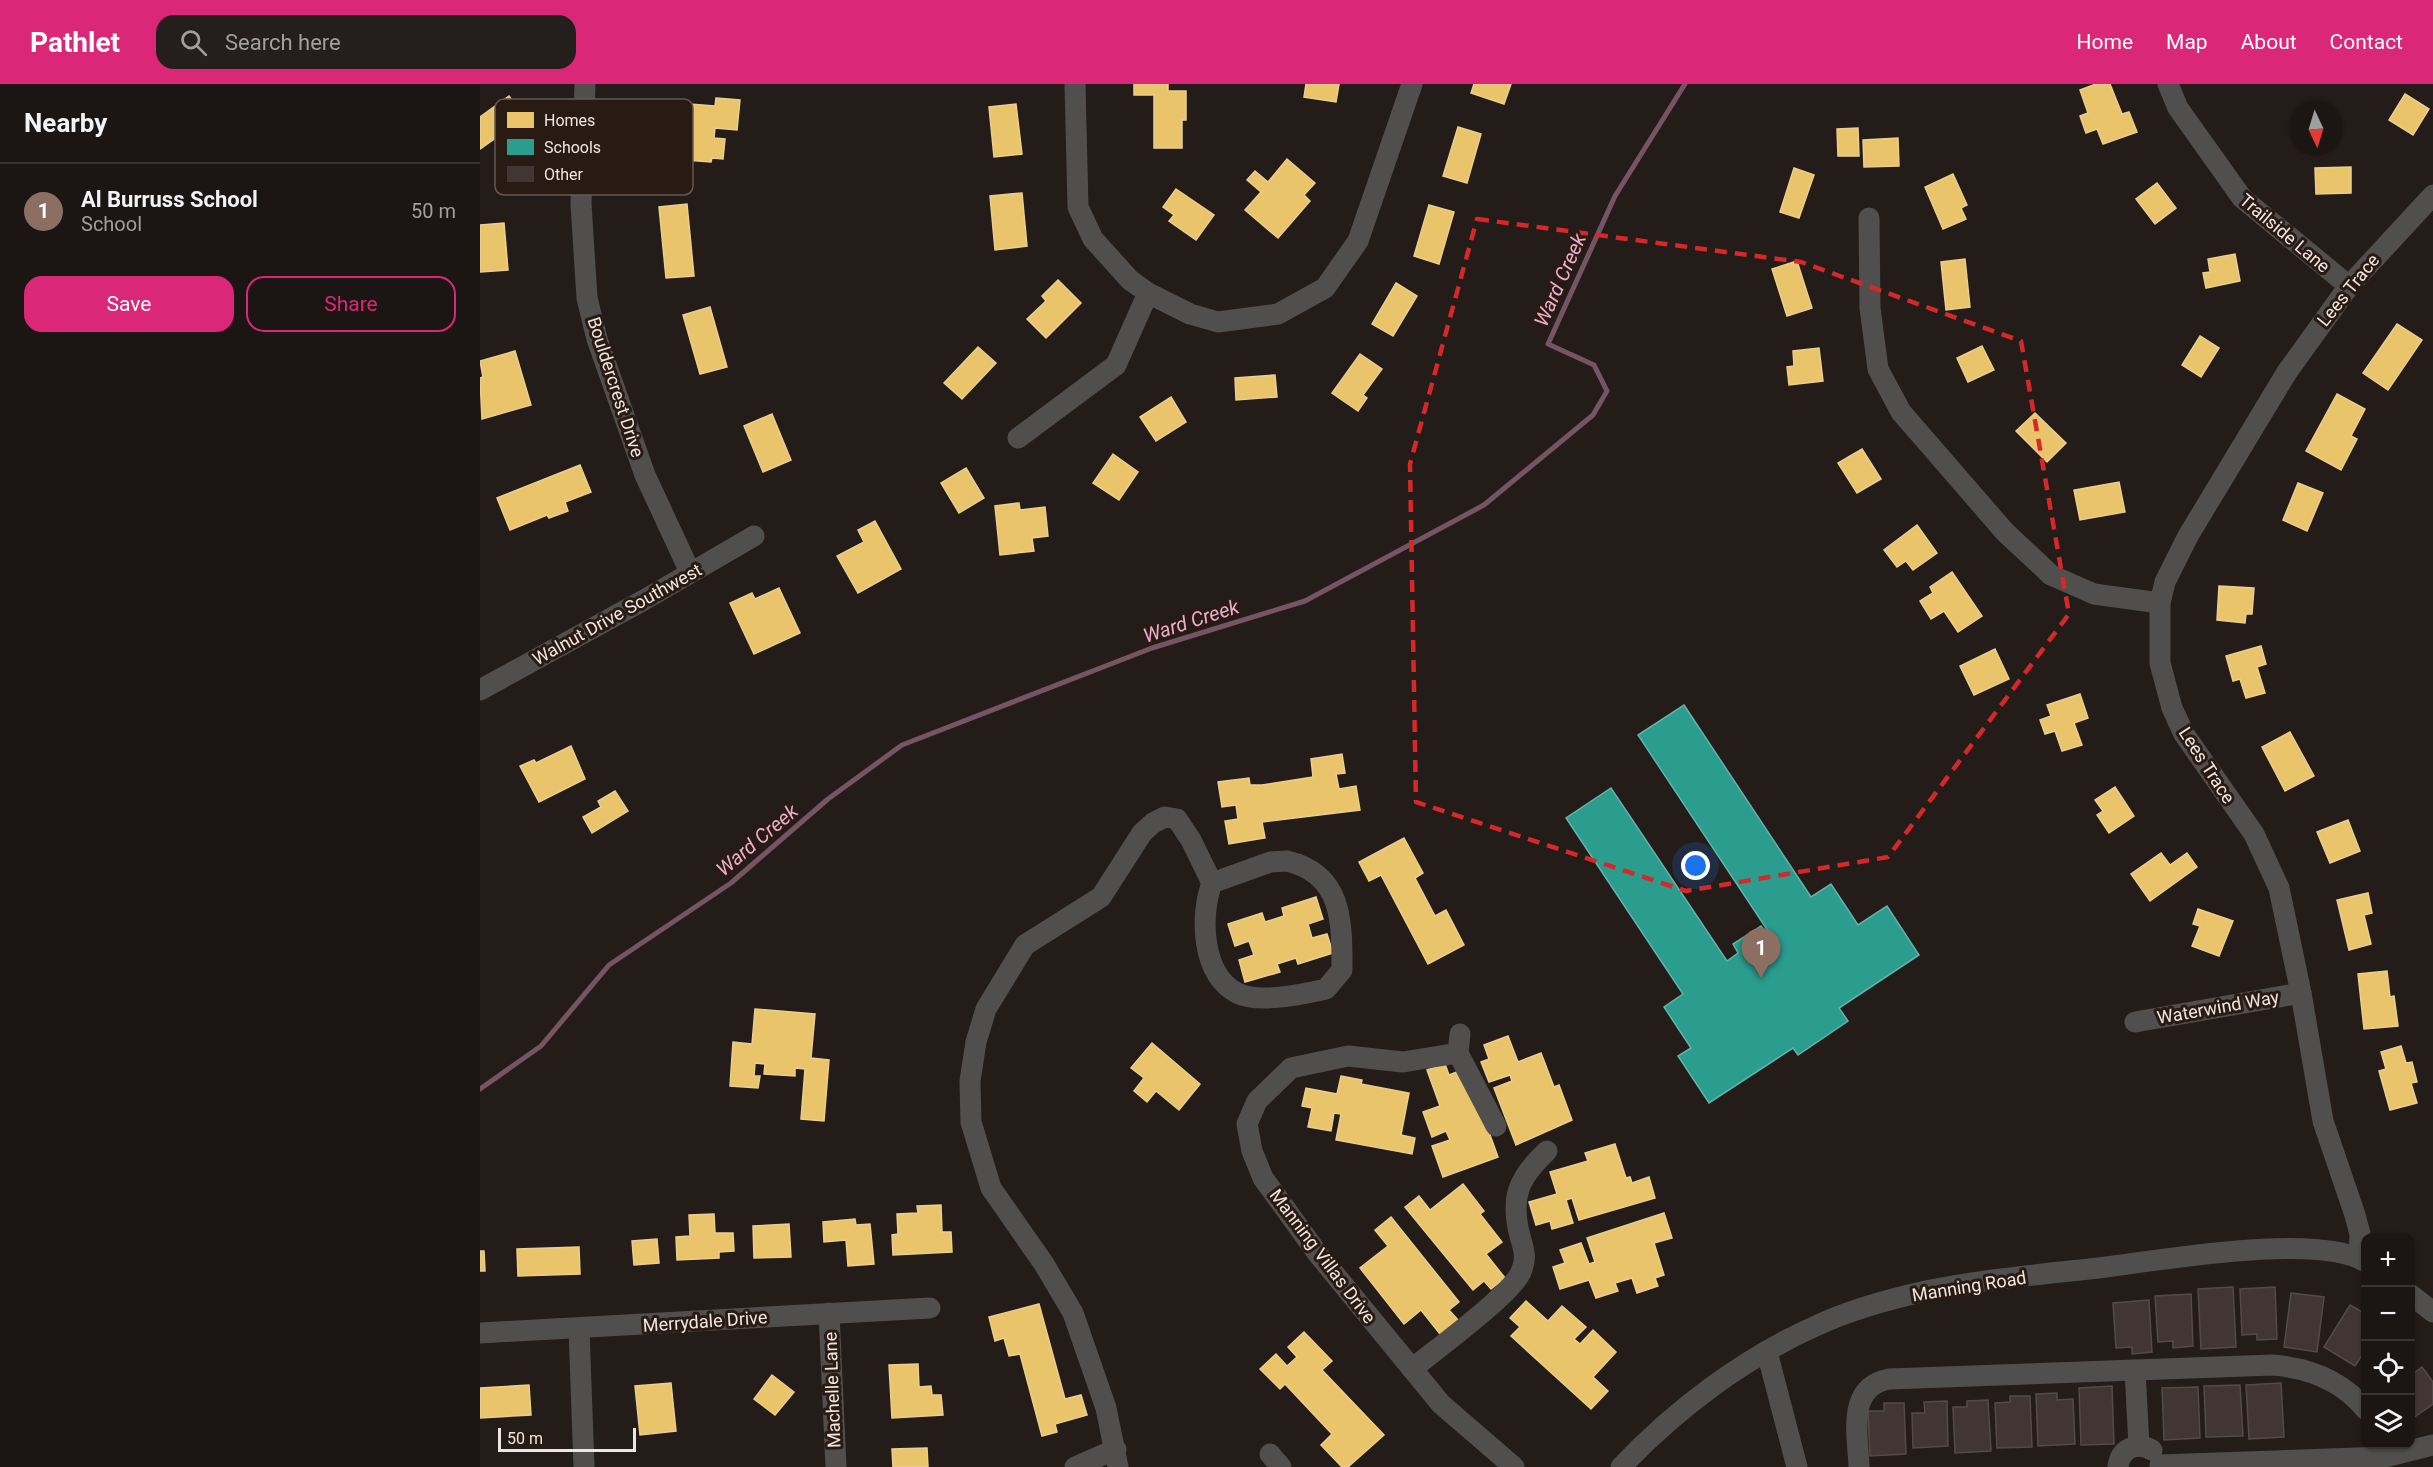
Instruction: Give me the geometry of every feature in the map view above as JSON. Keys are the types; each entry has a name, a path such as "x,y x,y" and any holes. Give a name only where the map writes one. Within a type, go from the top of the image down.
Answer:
{"street":[{"name":"Bouldercrest Drive","path":"584,99 585,84"},
{"path":"1075,84 1078,207 1093,239 1130,280 1148,293 1190,314 1218,322 1278,314 1325,288 1358,241 1412,84"},
{"name":"Trailside Lane","path":"2168,84 2178,108 2242,198 2349,286"},
{"name":"Bouldercrest Drive","path":"581,195 587,298 597,339 645,476 690,572"},
{"name":"Lees Trace","path":"2361,1247 2360,1234 2323,1121 2287,918 2268,861 2254,834 2184,734 2168,697 2160,663 2160,603 2165,582 2188,536 2287,372 2349,286 2433,195"},
{"path":"1869,218 1870,308 1878,369 1901,412 2005,532 2050,575 2094,594 2160,603"},
{"path":"1018,438 1116,365 1148,293"},
{"name":"Walnut Drive Southwest","path":"480,690 644,600 754,536"},
{"path":"1075,1467 1117,1458 1073,1313 1044,1264 991,1188 971,1122 970,1081 976,1042 986,1009 1025,945 1101,897 1143,833 1153,823 1165,817 1177,819 1191,840 1212,883 1204,916 1210,958 1220,977 1236,993 1248,997 1273,997 1326,989 1342,970 1342,921 1321,876 1311,869 1287,861 1270,862 1212,883"},
{"name":"Waterwind Way","path":"2134,1022 2301,993"},
{"name":"Manning Villas Drive","path":"1496,1126 1459,1044 1403,1062 1347,1056 1290,1068 1257,1101 1247,1124 1252,1151 1263,1178 1317,1254 1440,1404 1514,1467"},
{"path":"1412,1369 1494,1301 1520,1274 1526,1258 1514,1215 1518,1189 1530,1167 1547,1151"},
{"name":"Manning Road","path":"1621,1467 1690,1404 1794,1335 1843,1314 1894,1299 1962,1285 2273,1248 2328,1251 2361,1260"},
{"path":"2415,1298 2433,1312"},
{"name":"Merrydale Drive","path":"480,1333 930,1308"},
{"name":"Machelle Lane","path":"829,1313 836,1467"},
{"path":"579,1329 585,1467"},
{"path":"1767,1352 1797,1467"},
{"path":"1859,1467 1857,1409 1865,1392 1879,1382 2272,1365 2297,1368 2336,1383 2361,1406"},
{"path":"2135,1370 2139,1446"},
{"path":"2118,1467 2121,1456 2126,1450 2139,1446 2150,1448 2156,1454 2160,1466 2395,1456 2427,1446 2433,1429"}],"highlighted area":[{"path":"1477,219 1801,262 2021,341 2069,614 1888,857 1686,891 1416,802 1410,464"}],"building: Homes":[{"path":"1134,84 1168,84 1168,91 1186,91 1186,120 1182,120 1182,148 1154,148 1154,95 1134,95"},
{"path":"1306,84 1339,84 1336,102 1304,97"},
{"path":"1474,84 1511,84 1504,104 1471,93"},
{"path":"2096,84 2110,84 2122,114 2129,112 2137,132 2103,144 2097,129 2086,133 2080,116 2088,113 2080,90"},
{"path":"2405,94 2429,109 2413,135 2389,120"},
{"path":"716,98 740,100 737,130 715,128 714,138 725,139 723,159 712,158 711,162 693,161 693,104 715,106"},
{"path":"1016,104 1022,154 994,157 989,107"},
{"path":"495,106 495,138 480,149 480,117"},
{"path":"1458,127 1481,134 1467,183 1443,176"},
{"path":"1858,128 1859,156 1838,156 1837,129"},
{"path":"1898,138 1899,166 1864,167 1863,140"},
{"path":"1287,159 1315,183 1304,195 1310,201 1278,238 1245,210 1261,192 1247,180 1255,171 1268,182"},
{"path":"2351,167 2351,193 2316,194 2315,168"},
{"path":"1794,168 1814,175 1799,218 1780,212"},
{"path":"1953,174 1967,205 1961,208 1966,219 1943,229 1925,187"},
{"path":"2157,183 2176,208 2155,224 2136,199"},
{"path":"1176,189 1214,215 1196,240 1169,221 1174,215 1163,207"},
{"path":"1022,193 1027,246 995,250 990,196"},
{"path":"687,204 694,276 666,278 659,207"},
{"path":"1429,205 1454,212 1439,264 1414,256"},
{"path":"504,223 508,270 480,272 480,225"},
{"path":"2235,254 2240,281 2206,288 2203,273 2210,272 2208,259"},
{"path":"1965,259 1970,307 1946,310 1941,262"},
{"path":"1797,261 1812,308 1787,316 1772,269"},
{"path":"1058,280 1081,303 1046,338 1027,319 1046,301 1042,296"},
{"path":"1396,283 1417,296 1393,336 1372,324"},
{"path":"710,307 727,367 700,374 683,315"},
{"path":"2397,324 2422,340 2388,390 2363,373"},
{"path":"2200,336 2219,348 2201,377 2182,365"},
{"path":"1982,346 1994,370 1968,382 1957,358"},
{"path":"978,347 996,363 962,399 944,383"},
{"path":"1819,348 1823,381 1789,385 1787,367 1794,366 1793,351"},
{"path":"515,351 531,405 482,419 480,378 483,377 480,361"},
{"path":"1360,354 1382,369 1363,395 1367,398 1358,411 1332,393"},
{"path":"1275,375 1277,397 1236,400 1235,378"},
{"path":"2337,394 2365,409 2351,436 2357,439 2341,470 2306,451"},
{"path":"1171,397 1186,422 1156,441 1140,417"},
{"path":"2035,413 2066,443 2047,462 2016,431"},
{"path":"772,414 791,460 763,472 744,426"},
{"path":"1862,449 1881,479 1857,493 1838,463"},
{"path":"1113,454 1138,472 1119,500 1093,483"},
{"path":"580,465 591,492 565,502 568,511 549,518 547,515 510,530 497,498"},
{"path":"966,468 984,498 959,513 941,483"},
{"path":"2119,482 2125,512 2080,520 2074,490"},
{"path":"2298,483 2323,493 2307,531 2283,520"},
{"path":"1019,503 1020,510 1045,507 1048,536 1032,538 1034,551 1000,555 995,506"},
{"path":"875,521 901,569 858,593 837,556 864,542 858,530"},
{"path":"1917,525 1937,553 1913,570 1906,561 1897,567 1884,550"},
{"path":"1952,572 1982,616 1958,632 1944,611 1931,619 1920,601 1933,593 1930,587"},
{"path":"2219,586 2254,588 2252,614 2246,614 2245,623 2217,620"},
{"path":"779,588 800,633 754,654 730,603 752,593 755,599"},
{"path":"2261,646 2266,664 2257,667 2265,693 2246,698 2240,679 2233,681 2226,656"},
{"path":"1995,649 2009,679 1974,695 1960,666"},
{"path":"2080,694 2088,718 2074,723 2082,745 2062,751 2055,731 2045,734 2040,720 2051,716 2047,705"},
{"path":"2290,732 2314,776 2285,791 2262,747"},
{"path":"571,746 585,779 539,802 520,766 534,760 536,763"},
{"path":"1342,754 1345,773 1336,774 1339,789 1356,786 1360,810 1262,822 1265,838 1229,844 1225,821 1238,819 1236,805 1222,807 1218,782 1249,778 1250,785 1262,785 1313,777 1311,759"},
{"path":"2115,787 2134,816 2109,833 2097,815 2103,811 2095,800"},
{"path":"615,791 628,811 592,833 583,817 601,807 598,801"},
{"path":"2348,820 2360,851 2330,863 2317,832"},
{"path":"1404,838 1423,873 1415,878 1435,916 1446,910 1464,945 1428,964 1381,875 1369,881 1359,862"},
{"path":"2161,853 2170,865 2187,853 2197,867 2150,901 2131,874"},
{"path":"2368,893 2372,913 2364,915 2371,944 2349,950 2337,900"},
{"path":"1316,897 1323,919 1308,924 1312,938 1327,934 1333,953 1298,964 1296,958 1277,964 1280,972 1245,982 1239,960 1254,955 1249,941 1235,946 1228,924 1262,913 1265,922 1284,916 1282,908"},
{"path":"2198,909 2233,921 2219,956 2192,946 2200,926 2193,924"},
{"path":"2387,971 2390,997 2394,996 2398,1026 2364,1029 2358,974"},
{"path":"755,1009 815,1014 811,1058 829,1060 824,1121 801,1119 805,1069 795,1068 795,1076 764,1074 765,1064 755,1063 754,1076 760,1076 758,1088 730,1086 733,1042 752,1044"},
{"path":"1508,1036 1518,1062 1541,1053 1554,1087 1559,1085 1572,1120 1516,1145 1494,1088 1512,1081 1510,1075 1489,1082 1481,1062 1489,1059 1484,1045"},
{"path":"1152,1043 1200,1084 1179,1110 1156,1091 1147,1102 1134,1091 1144,1078 1131,1068"},
{"path":"2401,1046 2406,1063 2412,1062 2417,1082 2411,1083 2417,1103 2390,1110 2379,1071 2386,1069 2381,1052"},
{"path":"1445,1064 1449,1075 1462,1070 1475,1093 1498,1157 1443,1177 1432,1146 1450,1140 1446,1131 1432,1137 1423,1112 1440,1106 1427,1070"},
{"path":"1341,1076 1362,1080 1361,1084 1409,1093 1401,1135 1415,1138 1412,1154 1336,1140 1341,1114 1334,1113 1331,1131 1308,1127 1312,1108 1302,1106 1306,1088 1337,1094"},
{"path":"1615,1144 1626,1178 1630,1177 1632,1183 1649,1177 1655,1198 1579,1220 1572,1198 1566,1200 1573,1223 1552,1229 1550,1221 1536,1225 1529,1202 1557,1194 1550,1172 1588,1161 1585,1153"},
{"path":"1463,1184 1484,1211 1480,1214 1502,1242 1486,1254 1505,1278 1491,1289 1484,1281 1473,1290 1405,1207 1419,1196 1430,1210"},
{"path":"941,1205 942,1232 951,1232 952,1252 893,1255 892,1235 898,1234 897,1214 918,1213 917,1206"},
{"path":"1664,1213 1672,1238 1654,1243 1664,1275 1655,1278 1658,1286 1637,1293 1632,1278 1615,1283 1618,1291 1596,1298 1589,1280 1560,1289 1553,1267 1565,1263 1560,1250 1581,1243 1589,1264 1595,1262 1587,1238"},
{"path":"714,1214 715,1233 733,1233 734,1251 719,1252 719,1258 677,1260 676,1237 690,1236 689,1215"},
{"path":"1391,1217 1459,1302 1449,1310 1458,1320 1440,1334 1421,1310 1404,1324 1360,1268 1388,1246 1375,1230"},
{"path":"855,1219 856,1225 870,1224 874,1264 848,1266 846,1240 824,1242 823,1222"},
{"path":"789,1224 791,1257 754,1258 753,1226"},
{"path":"657,1239 659,1263 634,1265 632,1241"},
{"path":"579,1247 580,1274 518,1276 517,1249"},
{"path":"480,1251 484,1251 485,1271 480,1271"},
{"path":"1526,1301 1548,1321 1562,1306 1586,1327 1574,1339 1580,1344 1593,1330 1616,1352 1593,1377 1608,1391 1591,1409 1511,1336 1520,1327 1510,1318"},
{"path":"1039,1304 1065,1399 1081,1395 1087,1415 1055,1424 1057,1432 1042,1436 1020,1354 1009,1356 1004,1338 995,1341 989,1317"},
{"path":"1304,1332 1332,1361 1322,1370 1384,1435 1348,1467 1342,1467 1321,1445 1332,1434 1285,1384 1280,1389 1260,1369 1276,1354 1287,1366 1297,1357 1288,1347"},
{"path":"918,1364 919,1387 931,1386 932,1395 941,1395 943,1415 892,1418 889,1365"},
{"path":"772,1375 794,1392 775,1415 754,1399"},
{"path":"671,1383 676,1431 640,1435 635,1386"},
{"path":"529,1385 531,1415 480,1418 480,1388"},
{"path":"927,1448 928,1467 893,1467 892,1449"}],"building: Schools":[{"path":"1684,705 1811,897 1831,884 1858,925 1887,906 1919,955 1839,1008 1848,1021 1798,1055 1793,1048 1709,1103 1678,1056 1691,1048 1664,1007 1683,994 1566,818 1611,788 1727,961 1738,953 1733,944 1761,926 1766,932 1768,931 1638,735"}],"building: Other":[{"path":"2233,1287 2236,1347 2201,1349 2198,1289"},
{"path":"2275,1287 2277,1339 2257,1340 2257,1334 2242,1335 2240,1289"},
{"path":"2291,1293 2324,1297 2317,1352 2284,1347"},
{"path":"2191,1294 2193,1346 2173,1348 2173,1341 2158,1342 2155,1296"},
{"path":"2149,1300 2152,1352 2132,1354 2132,1347 2116,1348 2113,1303"},
{"path":"2350,1305 2361,1311 2361,1357 2355,1366 2324,1347"},
{"path":"2422,1367 2433,1382 2433,1404 2415,1417 2415,1395 2415,1372"},
{"path":"2281,1383 2284,1437 2249,1439 2246,1385"},
{"path":"2240,1385 2243,1436 2206,1437 2204,1386"},
{"path":"2112,1386 2114,1444 2081,1445 2079,1388"},
{"path":"2198,1387 2200,1438 2164,1440 2162,1388"},
{"path":"2057,1393 2057,1400 2073,1399 2075,1444 2038,1446 2036,1394"},
{"path":"2010,1396 2030,1396 2032,1447 1997,1448 1995,1403 2010,1402"},
{"path":"1988,1400 1991,1451 1955,1453 1953,1407 1967,1407 1967,1401"},
{"path":"1947,1401 1948,1446 1913,1448 1912,1413 1925,1413 1924,1402"},
{"path":"1884,1403 1904,1403 1906,1454 1870,1456 1868,1411 1884,1411"}],"waterway":[{"name":"Ward Creek","path":"480,1089 541,1046 609,965 731,883 828,799 902,745 1152,648 1305,601 1484,505 1593,415 1607,391 1594,365 1548,344 1615,196 1685,84"}],"place":[{"name":"Al Burruss School","path":"1761,978"}]}
